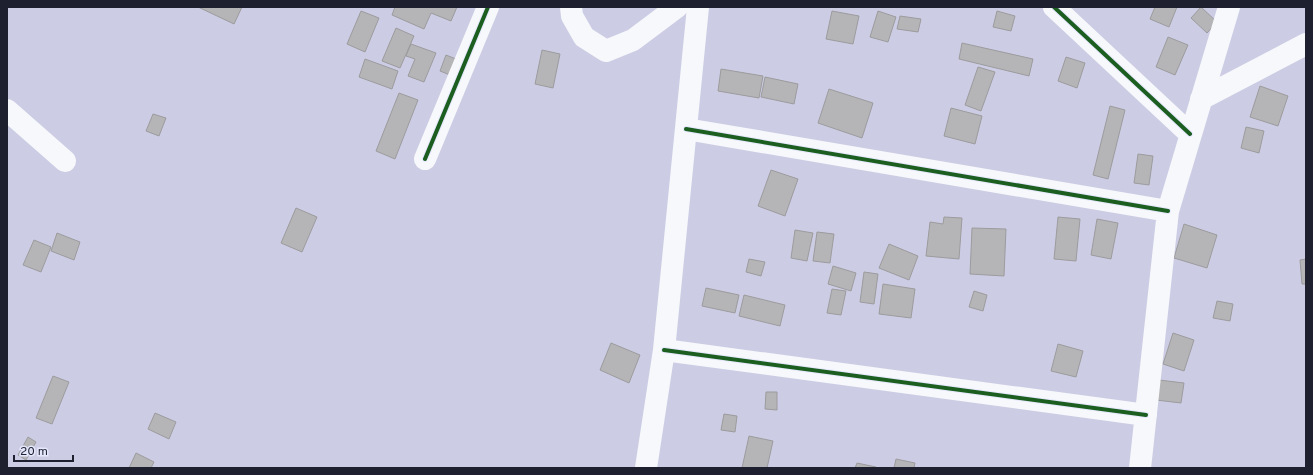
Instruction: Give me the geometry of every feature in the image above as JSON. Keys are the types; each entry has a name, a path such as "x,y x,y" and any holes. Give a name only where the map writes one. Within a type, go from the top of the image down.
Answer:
{"street":[{"path":"425,159 488,7"},
{"path":"570,7 572,16 584,37 606,51 633,40 677,7"},
{"path":"646,468 664,350 698,7"},
{"path":"1054,7 1190,134"},
{"path":"1140,468 1168,211 1229,7"},
{"path":"1201,99 1306,44"},
{"path":"7,110 66,161"},
{"path":"686,129 1168,211"},
{"path":"664,350 1146,414"}],"building":[{"path":"198,7 242,7 234,24"},
{"path":"395,7 457,7 451,21 431,13 424,29 392,15"},
{"path":"1155,7 1177,7 1169,27 1150,19"},
{"path":"1201,7 1217,22 1207,33 1191,18"},
{"path":"361,11 379,18 365,52 347,44"},
{"path":"832,11 859,16 853,44 826,39"},
{"path":"878,11 896,17 888,42 870,37"},
{"path":"997,11 1015,16 1011,31 993,27"},
{"path":"900,16 921,19 918,32 897,29"},
{"path":"396,28 414,36 400,68 382,61"},
{"path":"1168,37 1188,45 1175,75 1156,67"},
{"path":"962,43 1033,59 1029,76 959,59"},
{"path":"411,44 436,53 424,82 408,76 415,59 406,56"},
{"path":"542,50 560,54 553,88 535,84"},
{"path":"446,55 456,59 450,75 440,71"},
{"path":"1066,57 1085,63 1077,88 1058,81"},
{"path":"365,59 398,71 392,89 359,77"},
{"path":"978,67 995,72 981,111 965,105"},
{"path":"721,69 763,76 759,98 718,91"},
{"path":"765,77 798,84 794,104 761,97"},
{"path":"1260,86 1288,96 1278,126 1250,117"},
{"path":"829,89 873,103 862,138 818,123"},
{"path":"399,93 418,100 395,159 376,151"},
{"path":"1110,106 1125,110 1108,179 1093,175"},
{"path":"951,108 982,116 975,144 944,136"},
{"path":"153,114 166,118 159,136 146,131"},
{"path":"1246,127 1264,131 1259,153 1241,148"},
{"path":"1138,154 1153,156 1149,185 1134,183"},
{"path":"771,170 798,179 785,216 758,206"},
{"path":"296,208 317,217 302,252 281,243"},
{"path":"944,217 962,218 959,259 926,256 930,222 943,224"},
{"path":"1058,217 1080,219 1076,261 1054,259"},
{"path":"1097,219 1118,223 1111,259 1091,255"},
{"path":"1184,224 1217,235 1207,268 1174,258"},
{"path":"972,228 1006,229 1004,276 970,274"},
{"path":"795,230 813,233 807,261 791,258"},
{"path":"817,232 834,234 830,263 813,261"},
{"path":"57,233 80,242 74,260 51,251"},
{"path":"34,240 51,247 41,272 23,265"},
{"path":"889,244 918,256 909,280 879,268"},
{"path":"749,259 765,262 761,276 746,272"},
{"path":"1306,259 1306,284 1302,284 1300,260"},
{"path":"833,266 856,273 851,291 828,284"},
{"path":"864,272 878,274 874,304 860,302"},
{"path":"883,284 915,289 911,318 879,314"},
{"path":"706,288 739,295 735,313 702,306"},
{"path":"832,289 846,291 841,315 827,313"},
{"path":"974,291 987,295 983,311 969,307"},
{"path":"744,295 785,305 780,326 739,316"},
{"path":"1217,301 1233,304 1230,321 1213,318"},
{"path":"1173,333 1194,340 1184,371 1163,364"},
{"path":"611,343 640,355 629,383 600,370"},
{"path":"1058,344 1083,351 1076,377 1051,371"},
{"path":"53,376 69,382 52,424 36,418"},
{"path":"1159,380 1184,383 1181,403 1156,400"},
{"path":"766,392 777,392 777,410 765,409"},
{"path":"155,413 176,422 169,439 148,429"},
{"path":"724,414 737,416 735,432 721,430"},
{"path":"749,436 773,441 767,468 742,468"},
{"path":"28,437 36,442 26,460 18,455"},
{"path":"136,453 154,462 151,468 129,468"},
{"path":"896,459 915,463 914,468 894,468"},
{"path":"857,463 876,467 855,468"}],"cycle path":[{"path":"425,159 488,7"},
{"path":"1054,7 1190,134"},
{"path":"686,129 1168,211"},
{"path":"664,350 1146,415"}]}
